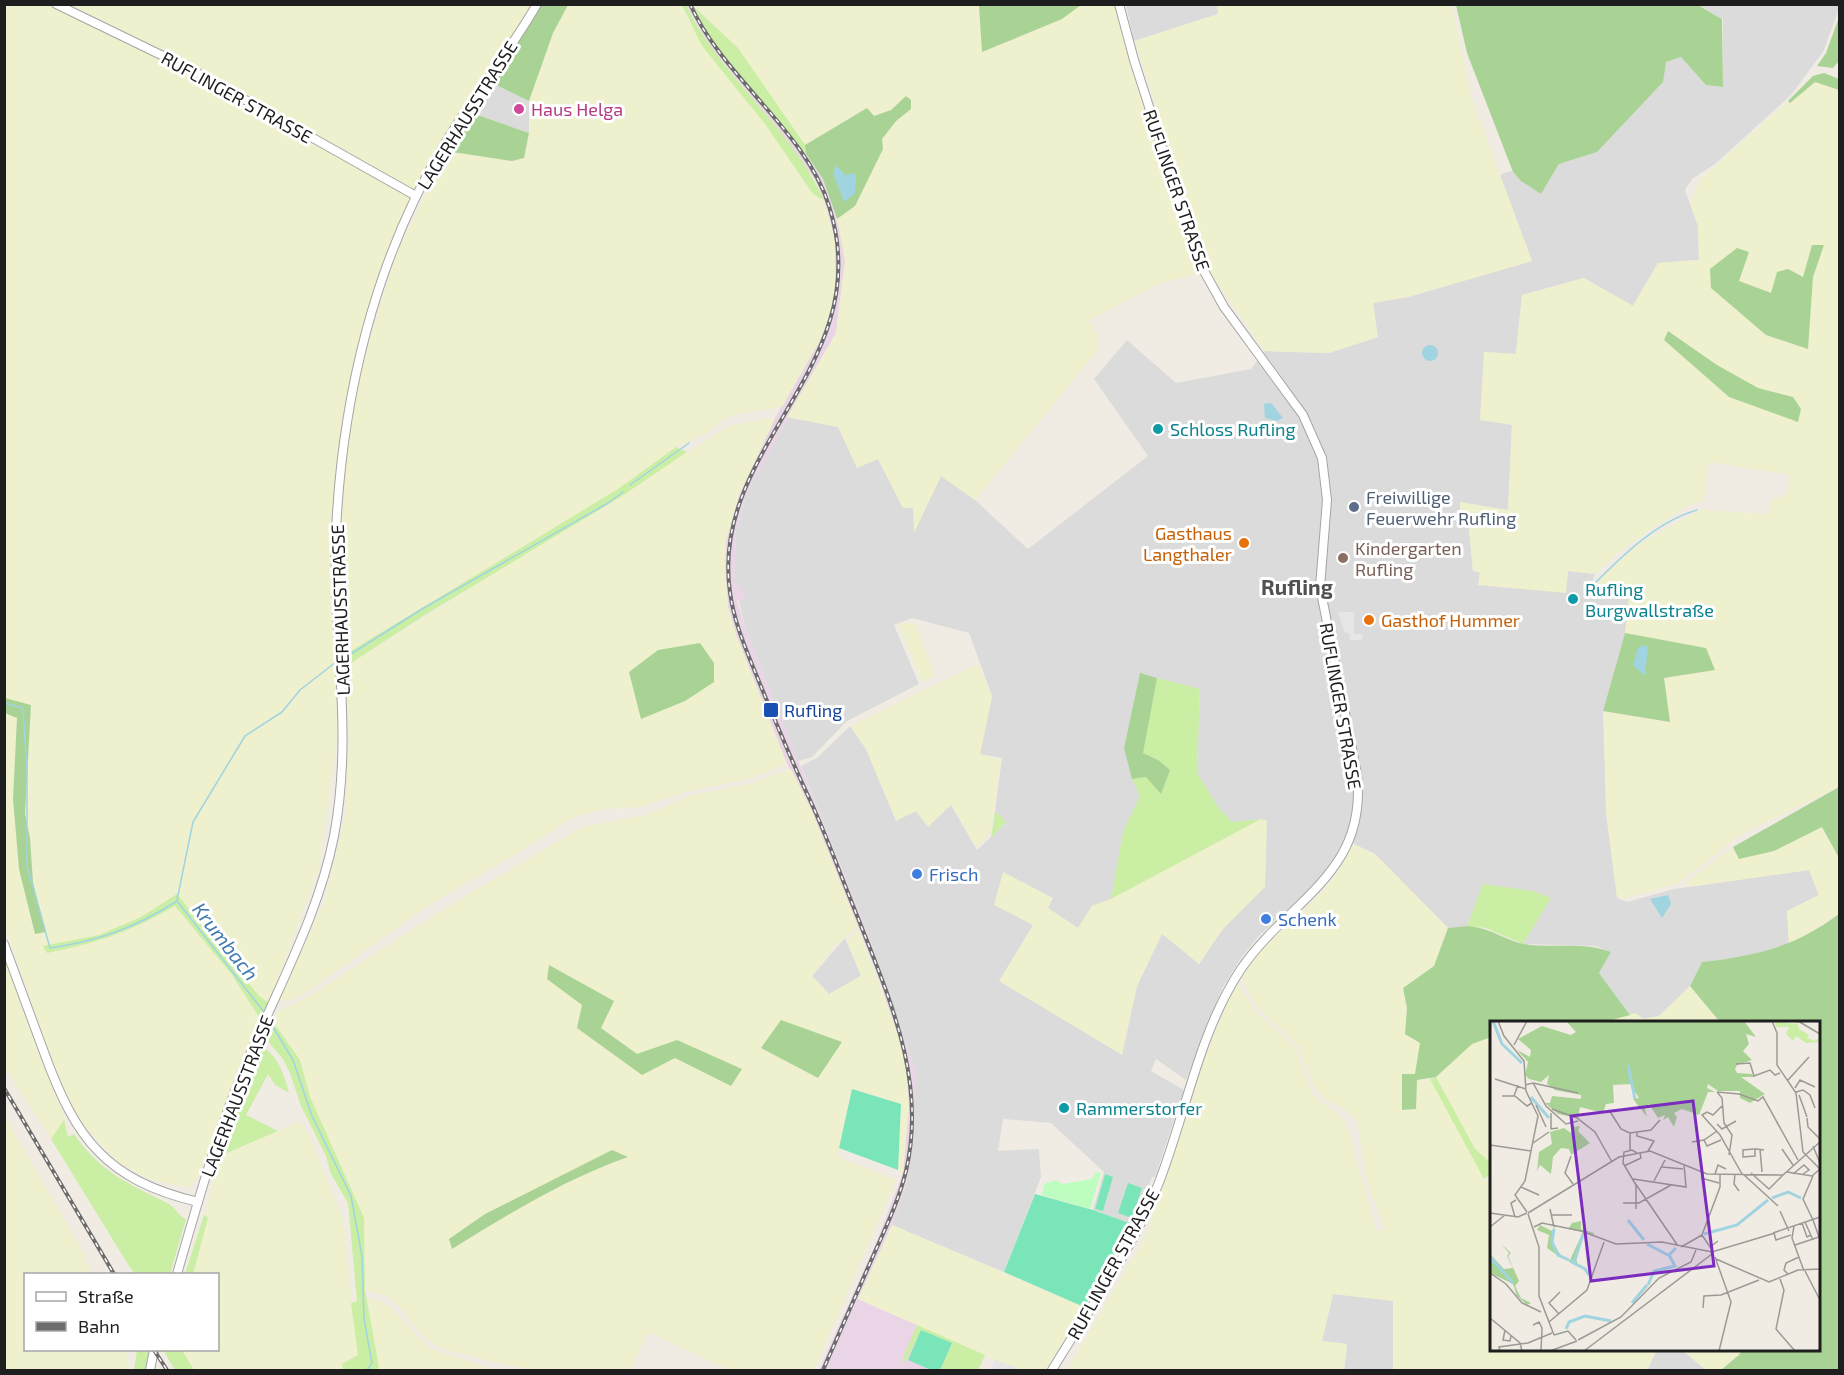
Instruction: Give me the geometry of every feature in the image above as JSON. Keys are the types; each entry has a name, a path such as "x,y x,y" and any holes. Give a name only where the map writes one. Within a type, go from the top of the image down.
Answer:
{"street":[{"name":"RUFLINGER STRASSE","path":"56,4 192,70 416,195"},
{"name":"LAGERHAUSSTRASSE","path":"178,1273 198,1202 234,1094 310,919 332,845 343,752 336,531 351,402 358,364 376,300 416,195 454,128 537,4"},
{"name":"RUFLINGER STRASSE","path":"1052,1371 1149,1207 1188,1089 1231,987 1251,956 1323,883 1336,866 1350,838 1358,803 1356,768 1342,711 1320,587 1327,494 1322,458 1303,415 1224,307 1199,262 1134,60 1119,4"},
{"path":"4,944 59,1093 77,1128 98,1152 122,1171 152,1187 198,1202"},
{"path":"150,1371 154,1351"}],"shaded area":[{"path":"686,5 692,5 712,41 788,131 823,179 841,233 845,261 836,333 747,493 736,531 734,581 743,589 746,599 737,600 746,630 865,926 915,1069 914,1138 907,1181 892,1225 858,1299 985,1355 978,1370 819,1370 876,1243 903,1173 909,1106 906,1067 881,984 811,809 787,764 737,637 728,607 725,567 726,541 739,495 775,418 820,340 833,306 835,240 824,200 815,180 776,127 709,45"},
{"path":"1126,5 1217,5 1218,14 1134,41"},
{"path":"1699,5 1839,5 1823,52 1791,95 1715,164 1692,179 1685,190 1698,226 1699,260 1658,263 1633,306 1584,278 1522,295 1516,354 1485,352 1480,420 1512,424 1508,511 1460,502 1468,518 1473,571 1565,593 1568,571 1595,574 1588,594 1630,598 1625,633 1603,711 1617,898 1627,902 1674,889 1809,870 1819,895 1787,911 1789,945 1750,957 1702,962 1690,986 1659,1016 1644,1019 1635,1013 1630,1015 1599,973 1611,952 1596,946 1523,944 1550,898 1483,884 1467,926 1448,928 1375,854 1352,844 1323,876 1258,937 1241,958 1223,987 1186,1080 1156,1059 1151,1071 1184,1090 1155,1177 1152,1177 1135,1225 1093,1210 1104,1172 1051,1123 1003,1119 998,1151 1039,1149 1041,1177 1004,1272 892,1225 907,1181 915,1069 865,926 801,766 817,758 850,726 866,749 896,820 916,811 951,805 977,850 1006,823 995,811 1002,758 980,754 992,696 969,633 912,618 894,625 919,684 847,721 812,757 798,761 746,630 734,581 736,531 747,493 787,417 838,427 878,459 903,508 914,508 914,531 941,476 975,500 1028,549 1148,456 1094,379 1127,340 1176,383 1251,369 1265,351 1329,353 1377,337 1373,303 1408,297 1532,261 1499,175 1511,171 1541,194 1559,164 1597,152 1662,82 1666,62 1681,57 1706,85 1723,87 1723,19","holes":["1140,674 1200,689 1197,773 1218,807 1232,822 1261,819 1239,911 1222,930 1199,964 1162,933 1137,986 1122,1054 1033,925 1053,898 1047,908 1078,928 1092,906 1111,899 1123,832 1140,796 1124,748"]},
{"path":"490,82 529,101 529,133 469,112"},
{"path":"1338,612 1354,612 1354,634 1362,634 1363,640 1350,640 1349,633 1345,633"},
{"path":"845,938 861,976 829,994 812,976"},
{"path":"1333,1294 1393,1300 1393,1370 1344,1370 1347,1344 1322,1341"},
{"path":"1656,1351 1683,1351 1706,1370 1647,1370"},
{"path":"995,1360 1023,1370 990,1370"}],"green space":[{"path":"5,5 533,5 438,150 377,288 338,472 338,732 319,868 269,1003 259,996 177,894 141,917 99,935 43,946 47,953 144,924 175,906 232,975 261,1020 198,1178 188,1188 148,1179 117,1161 82,1124 68,1099 40,1029 5,926 4,713 17,717 13,799 35,934 46,932 33,883 30,838 25,814 31,705 4,698"},
{"path":"540,5 568,5 553,33 529,101 490,82"},
{"path":"568,5 682,5 685,16 765,124 813,194 824,200 835,240 833,306 820,340 782,407 738,414 725,419 706,434 676,447 618,489 344,655 339,564 346,453 358,379 395,257 446,151 512,161 524,158 529,133 529,101 553,33"},
{"path":"682,5 686,5 718,56 793,149 824,200 813,194 765,124 702,46"},
{"path":"692,5 738,48 805,145 806,154 712,41"},
{"path":"694,5 979,5 982,52 1081,5 1115,5 1172,198 1200,273 1159,284 1089,320 1098,336 1097,351 975,500 941,476 914,533 913,508 903,508 878,459 857,468 838,427 787,417 836,333 845,261 837,219 855,206 882,139 896,121 911,109 906,97 891,110 873,116 866,108 805,145 738,48"},
{"path":"979,5 1081,5 1062,19 982,52"},
{"path":"1217,5 1452,5 1471,96 1532,261 1408,297 1373,303 1378,337 1329,353 1265,351 1212,276 1193,232 1190,213 1135,41 1218,14"},
{"path":"1456,5 1698,5 1722,19 1723,87 1706,85 1681,57 1666,62 1663,82 1597,152 1559,164 1541,194 1521,181 1513,172 1467,53"},
{"path":"1839,17 1839,61 1833,68 1817,66 1826,53"},
{"path":"1824,73 1839,79 1839,90 1815,82 1790,103 1788,101 1813,76"},
{"path":"1815,82 1839,90 1840,342 1837,366 1840,366 1839,787 1740,835 1679,883 1626,898 1617,898 1606,813 1603,711 1670,722 1664,678 1715,670 1706,648 1625,633 1629,598 1588,594 1610,569 1639,544 1700,510 1770,514 1770,501 1787,494 1790,475 1709,462 1703,502 1689,505 1625,547 1595,574 1568,571 1566,593 1478,585 1480,572 1473,571 1468,518 1460,516 1460,502 1508,510 1512,425 1480,420 1484,352 1516,354 1522,295 1584,278 1633,306 1658,263 1699,260 1698,226 1690,203 1700,180 1788,101 1790,102","holes":["1812,245 1813,277 1808,348 1734,307 1711,288 1749,252 1739,281 1771,293 1803,277","1669,331 1717,365 1758,388 1793,397 1798,421 1729,397"]},
{"path":"906,96 911,100 911,109 896,121 882,139 883,149 855,206 837,219 823,179 806,154 805,145 867,108 874,116 891,110"},
{"path":"469,112 529,133 524,158 512,161 446,151"},
{"path":"1812,245 1824,245 1813,277 1808,349 1766,335 1711,288 1710,269 1737,248 1749,252 1739,281 1771,293 1777,272 1788,269 1803,277"},
{"path":"1668,331 1717,365 1758,388 1793,397 1801,409 1798,422 1729,397 1664,340"},
{"path":"775,418 739,495 726,541 725,567 728,607 737,637 787,764 752,778 685,792 640,807 605,809 572,818 426,907 310,990 295,999 277,1002 324,903 345,816 350,728 345,667 731,425"},
{"path":"676,447 687,452 622,496 425,615 345,667 344,655 618,489"},
{"path":"898,623 916,624 935,676 922,682"},
{"path":"1625,633 1706,648 1715,670 1664,678 1670,722 1603,711"},
{"path":"700,643 714,663 714,682 685,701 641,719 629,672 658,650"},
{"path":"978,664 992,697 980,754 1001,760 990,833 977,848 951,805 928,827 916,811 896,821 866,749 850,726"},
{"path":"1140,673 1157,678 1143,753 1158,760 1170,770 1161,794 1146,777 1132,779 1124,748"},
{"path":"1157,678 1200,689 1197,773 1218,807 1232,822 1261,819 1111,899 1123,832 1140,796 1132,779 1146,777 1158,760 1142,753"},
{"path":"5,698 31,705 25,814 30,838 33,883 46,932 35,934 19,869 13,799 17,718 5,713"},
{"path":"791,769 811,809 858,927 833,948 812,976 829,994 861,976 847,940 859,931 900,1039 906,1067 909,1106 903,1173 898,1170 901,1104 852,1089 837,1157 896,1180 814,1370 730,1370 648,1332 630,1370 529,1370 453,1352 433,1344 416,1329 398,1305 386,1296 365,1290 364,1218 310,1097 300,1060 273,1022 277,1012 306,998 452,904 582,827 645,815 692,795 748,784"},
{"path":"1839,787 1839,858 1822,827 1774,851 1739,859 1733,847"},
{"path":"995,811 1006,822 991,838"},
{"path":"1261,819 1267,821 1265,887 1222,930 1199,964 1162,934 1137,986 1122,1055 999,981 1033,925 994,905 1003,872 1053,898 1048,908 1078,928 1092,906 1111,899"},
{"path":"1822,826 1839,858 1839,914 1789,945 1787,911 1819,895 1809,870 1689,887 1686,882 1733,847 1739,858 1774,851"},
{"path":"1352,843 1375,854 1448,928 1434,966 1403,988 1407,1008 1405,1034 1420,1042 1415,1074 1403,1074 1402,1109 1415,1109 1416,1080 1430,1079 1484,1179 1490,1183 1490,1351 1656,1351 1647,1370 1393,1370 1393,1301 1333,1294 1322,1341 1347,1344 1344,1370 1067,1370 1146,1236 1194,1084 1232,990 1238,984 1255,1011 1296,1048 1312,1094 1345,1120 1377,1231 1385,1229 1367,1183 1357,1121 1344,1109 1326,1100 1315,1090 1298,1046 1254,1004 1242,978 1249,963 1323,891 1339,870"},
{"path":"1483,884 1533,891 1551,898 1523,944 1486,928 1467,926"},
{"path":"177,894 259,996 269,1003 261,1020 232,975 175,906 128,930 98,941 47,953 43,946 99,935 141,917"},
{"path":"1839,914 1839,1370 1721,1370 1741,1351 1820,1351 1820,1021 1719,1021 1690,986 1702,962 1740,957 1774,948 1807,935"},
{"path":"1467,926 1484,929 1524,944 1590,947 1611,952 1599,973 1630,1015 1608,1021 1490,1021 1490,1037 1472,1044 1436,1077 1417,1080 1416,1109 1402,1110 1402,1074 1415,1074 1420,1043 1405,1034 1407,1008 1403,988 1434,966 1448,928"},
{"path":"4,957 65,1119 51,1139 5,1068"},
{"path":"549,965 614,1001 601,1028 637,1054 677,1040 742,1069 731,1086 675,1058 642,1075 577,1028 582,1005 547,979"},
{"path":"1690,986 1719,1021 1693,1021 1684,1013 1688,1021 1607,1021 1635,1013 1644,1019 1659,1016"},
{"path":"781,1020 842,1042 818,1078 761,1048"},
{"path":"273,1022 300,1060 310,1097 364,1218 365,1290 379,1367 376,1370 343,1370 342,1364 358,1355 351,1303 357,1301 348,1203 330,1172 326,1156 301,1106 283,1059 265,1038"},
{"path":"1490,1037 1490,1162 1475,1149 1436,1077 1472,1044"},
{"path":"260,1046 276,1059 289,1093 275,1085 268,1074 246,1115 278,1131 220,1156 233,1114"},
{"path":"1436,1077 1475,1149 1490,1162 1490,1175 1484,1179 1430,1079"},
{"path":"852,1089 901,1104 898,1170 839,1148"},
{"path":"5,1116 84,1253 90,1273 24,1273 24,1351 126,1351 129,1370 5,1370"},
{"path":"64,1120 68,1137 74,1134 105,1168 169,1204 186,1219 170,1273 134,1273 51,1139"},
{"path":"299,1122 309,1134 343,1220 358,1355 342,1364 343,1370 194,1370 183,1351 219,1351 219,1273 193,1273 208,1218 204,1215 220,1156"},
{"path":"612,1150 628,1157 582,1176 516,1210 452,1249 449,1239 485,1214"},
{"path":"1096,1172 1101,1173 1090,1209 1042,1195 1044,1184 1056,1180 1062,1184 1092,1179"},
{"path":"1105,1174 1113,1177 1103,1211 1095,1209"},
{"path":"1128,1183 1142,1188 1132,1218 1118,1213"},
{"path":"1035,1194 1093,1210 1135,1225 1084,1307 1004,1272"},
{"path":"204,1215 208,1218 193,1273 185,1273"},
{"path":"892,1225 1084,1307 1046,1370 1023,1370 995,1360 858,1299"},
{"path":"367,1298 377,1300 392,1308 429,1348 494,1370 376,1370 379,1367"},
{"path":"917,1325 985,1355 978,1370 940,1370 952,1343 921,1330 903,1366 904,1355"},
{"path":"921,1330 952,1343 940,1370 931,1370 908,1360"},
{"path":"137,1351 150,1351 145,1370 134,1370"},
{"path":"164,1351 183,1351 194,1370 175,1370"},
{"path":"1683,1351 1741,1351 1721,1370 1706,1370"}],"water":[{"path":"836,165 845,175 856,173 855,193 844,202 833,173"},
{"path":"1430,345 1436,347 1438,353 1436,359 1430,361 1424,359 1422,353 1424,347"},
{"path":"1271,403 1283,418 1277,421 1265,418 1264,404"},
{"path":"1642,645 1648,647 1645,676 1633,665 1638,648"},
{"path":"1668,895 1671,904 1662,918 1650,899"}],"waterway":[{"path":"630,485 689,443"},
{"path":"343,659 422,609 608,503 623,492"},
{"path":"1589,589 1625,554 1652,532 1697,510"},
{"path":"177,900 193,822 245,736 282,712 300,690 336,662"},
{"name":"Krumbach","path":"4,703 23,708 27,770 27,866 50,948 84,942 116,932 146,919 177,901 264,1012"},
{"name":"Krumbach","path":"270,1022 293,1060 312,1116 351,1196 362,1256 364,1319 372,1363 367,1370"}],"railway":[{"path":"690,4 722,56 784,129 818,179 829,206 839,262 832,313 815,359 744,492 730,540 730,592 738,627 778,728 823,829 882,979 902,1042 912,1105 911,1138 906,1171 896,1203 823,1370"},
{"path":"4,1088 113,1273"},
{"path":"155,1351 167,1370"}],"place":[{"name":"Haus Helga","path":"519,109"},
{"name":"Schloss Rufling","path":"1158,429"},
{"name":"Freiwillige Feuerwehr Rufling","path":"1354,507"},
{"name":"Gasthaus Langthaler","path":"1244,543"},
{"name":"Kindergarten Rufling","path":"1343,558"},
{"name":"Rufling Burgwallstraße","path":"1573,599"},
{"name":"Gasthof Hummer","path":"1369,620"},
{"name":"Rufling","path":"771,710"},
{"name":"Frisch","path":"917,874"},
{"name":"Schenk","path":"1266,919"},
{"name":"Rammerstorfer","path":"1064,1108"}],"district":[{"name":"Rufling","path":"1297,586"}]}
